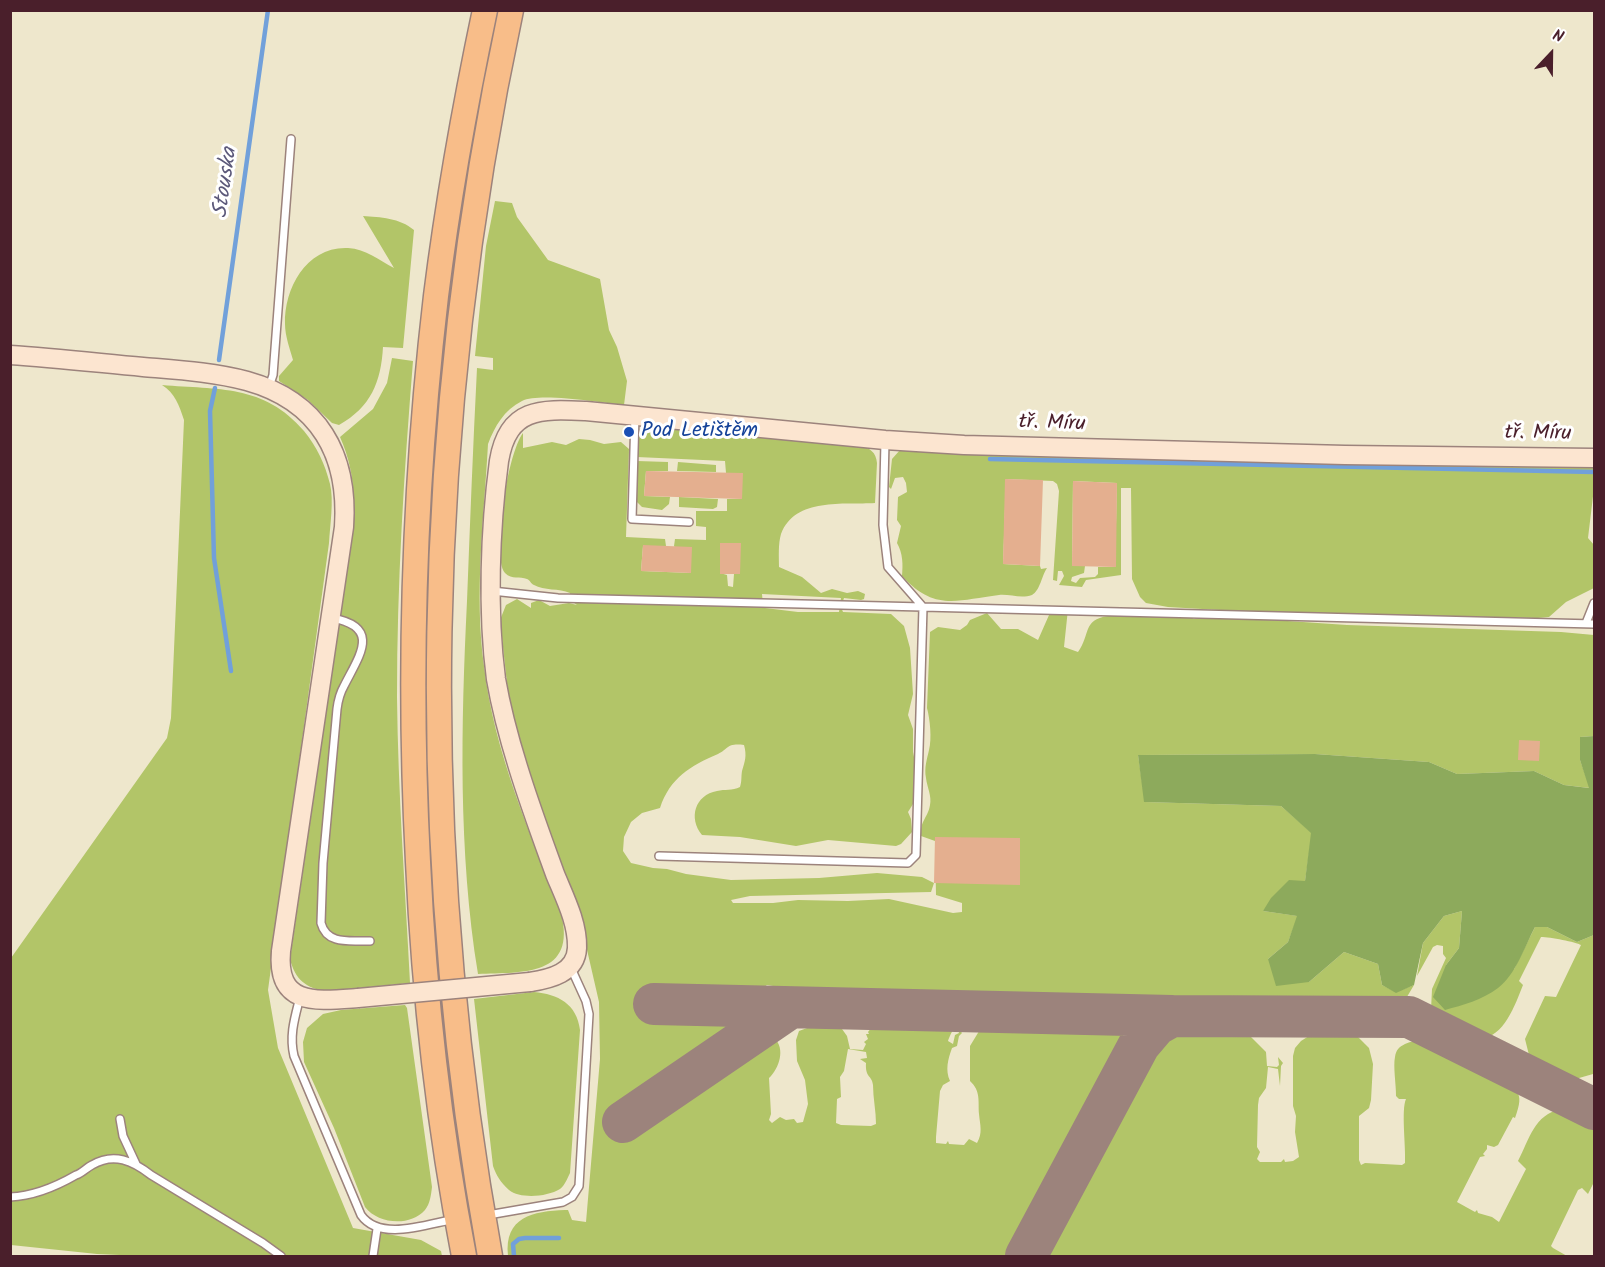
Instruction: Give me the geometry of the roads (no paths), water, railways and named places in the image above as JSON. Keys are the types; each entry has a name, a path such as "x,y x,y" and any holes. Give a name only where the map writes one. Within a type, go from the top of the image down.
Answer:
{"highway":[{"path":"464,1257 431,1041 421,930 413,753 413,643 417,514 436,297 456,161 485,10"},
{"path":"490,1257 468,1126 457,1037 443,875 438,734 440,578 451,406 461,302 481,167 511,10"}],"main road":[{"path":"10,355 210,374 248,381 289,399 312,417 327,435 340,467 345,515 332,618 281,956 285,983 300,997 323,1001 530,981 552,977 570,965 577,950 575,930 524,785 507,729 493,642 492,591"},
{"name":"tř. Míru","path":"492,591 499,461 504,440 514,425 528,415 553,410 885,440 976,445 1594,458"}],"lane":[{"path":"268,388 273,375 291,139"},
{"path":"635,416 632,519 689,522"},
{"path":"659,856 908,863 916,855 923,607 888,567 883,525 885,440"},
{"path":"492,591 558,598 1590,623 1594,603"},
{"path":"332,618 351,623 361,633 363,644 358,661 343,687 337,709 323,863 321,923 322,929 330,938 370,941"},
{"path":"483,1216 563,1202 572,1197 579,1186 589,1014 586,1001 570,965"},
{"path":"300,997 291,1043 294,1056 361,1215 367,1223 377,1229 396,1230 457,1219"},
{"path":"120,1119 123,1136 136,1164"},
{"path":"10,1197 46,1189 78,1175 106,1158 119,1159 136,1164 263,1243 281,1257"},
{"path":"373,1257 377,1229"}],"waterway":[{"name":"Stouska","path":"219,360 268,10"},
{"name":"Stouska","path":"215,388 210,411 214,558 231,671"},
{"path":"990,459 1594,472"},
{"path":"514,1256 513,1244 519,1239 559,1238"}],"place":[{"name":"Pod Letištěm","path":"629,432"}]}
